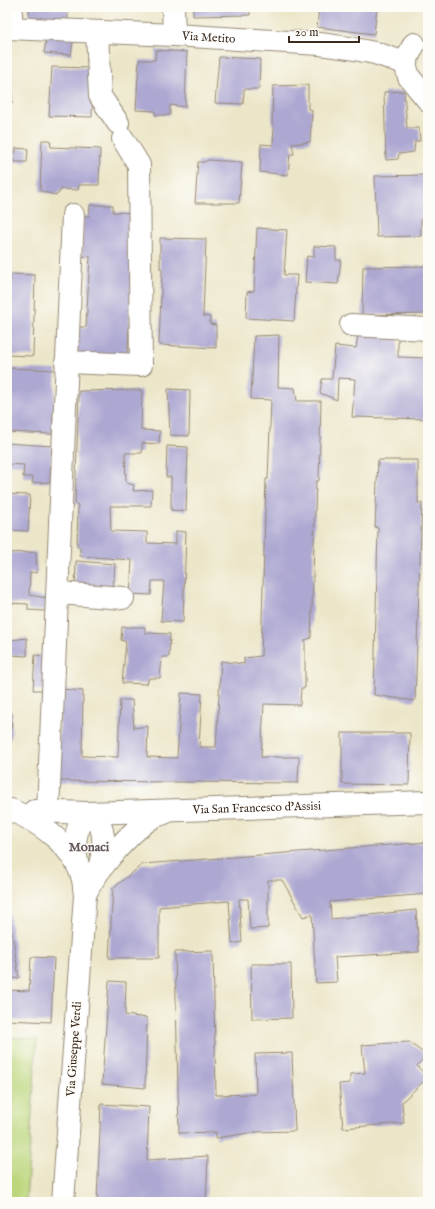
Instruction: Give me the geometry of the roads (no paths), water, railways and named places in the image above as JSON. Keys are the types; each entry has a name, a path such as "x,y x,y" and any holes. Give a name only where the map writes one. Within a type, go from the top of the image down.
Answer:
{"street":[{"path":"173,7 174,35"},
{"name":"Via Metito","path":"10,21 97,32 174,35 349,48 375,53 409,53 409,77 428,100"},
{"path":"66,362 141,365 139,165 100,96 97,32"},
{"path":"48,811 73,215"},
{"path":"351,325 428,329"},
{"path":"58,593 123,598"},
{"name":"Via San Francesco d'Assisi","path":"9,810 87,813 428,802"},
{"path":"9,810 28,817 44,827 68,852 88,869"},
{"path":"88,869 121,845 140,827 155,816 172,810"},
{"path":"87,813 80,821 76,832 75,856 88,869"},
{"name":"Via Giuseppe Verdi","path":"63,1202 85,895 83,880 88,869"}],"district":[{"name":"Monaci","path":"89,847"}]}
